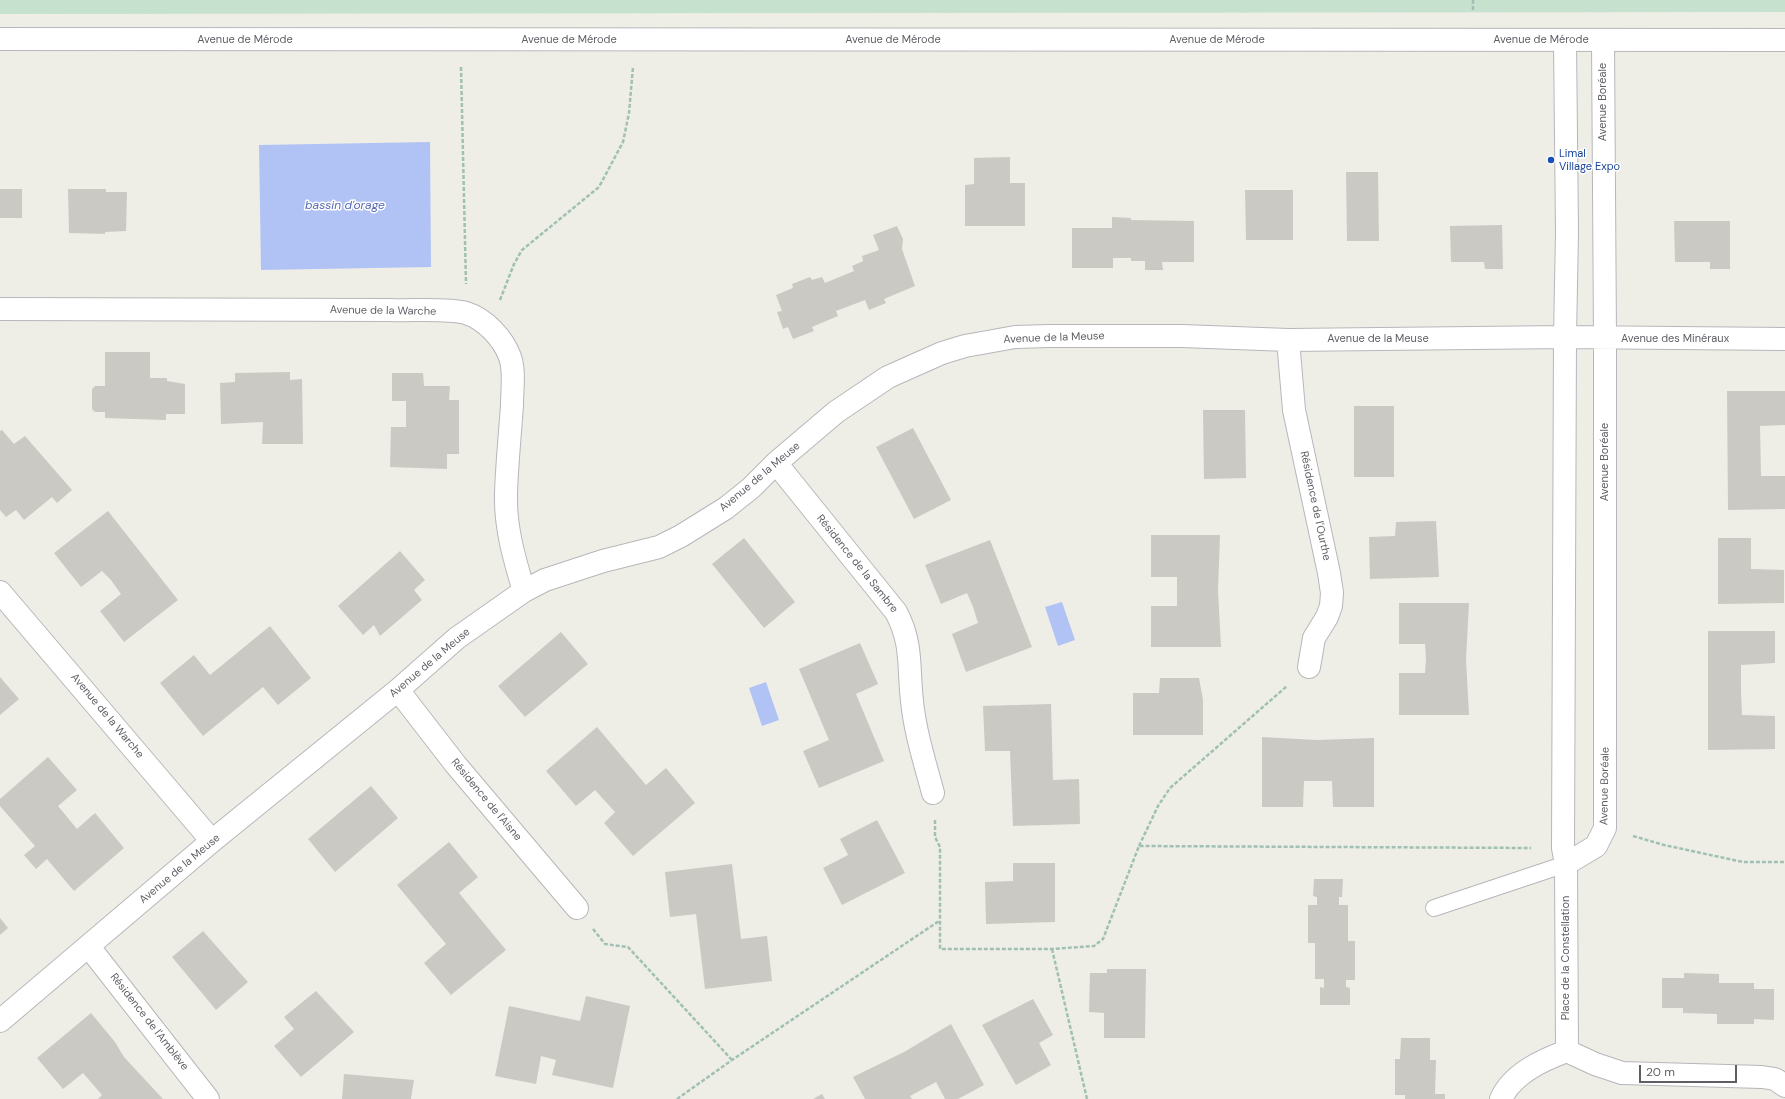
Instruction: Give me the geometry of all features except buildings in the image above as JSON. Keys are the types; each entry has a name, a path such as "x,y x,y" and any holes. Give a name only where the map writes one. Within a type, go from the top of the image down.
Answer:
{"street":[{"name":"Avenue de Mérode","path":"0,40 1785,40"},
{"name":"Avenue Boréale","path":"1564,856 1596,846 1605,828 1605,338 1603,40"},
{"path":"1564,856 1565,337 1567,232 1565,41"},
{"name":"Avenue de la Warche","path":"0,309 382,310 453,311 467,314 489,327 502,342 510,358 512,390 506,493 507,518 512,552 524,591"},
{"name":"Avenue de la Meuse","path":"0,1021 212,841 398,690 457,638 524,591 545,580 602,561 659,547 681,536 726,508 836,412 888,377 942,353 965,346 1015,337 1050,336 1182,336 1288,340 1565,337"},
{"name":"Avenue des Minéraux","path":"1565,337 1785,340"},
{"name":"Résidence de l'Ourthe","path":"1288,340 1294,410 1332,593 1331,606 1327,617 1314,638 1309,667"},
{"name":"Résidence de la Sambre","path":"776,464 892,607 903,624 908,640 912,701 916,727 933,793"},
{"name":"Avenue de la Warche","path":"0,592 212,841"},
{"name":"Résidence de l'Aisne","path":"398,690 456,765 577,908"},
{"name":"Place de la Constellation","path":"1564,856 1567,1051"},
{"name":"Résidence de l'Amblève","path":"89,946 208,1099"},
{"path":"1501,1099 1513,1082 1520,1076 1550,1057 1567,1051 1595,1064 1622,1073 1762,1077 1775,1079 1785,1086"}],"lane":[{"name":"Avenue Boréale","path":"1434,908 1564,856"}],"path":[{"path":"461,40 467,314"},
{"path":"489,327 514,264 522,250 599,188 623,142 629,112 635,40"},
{"path":"933,793 935,837 940,847 940,949 1052,949 1094,946 1103,939 1139,846 1158,806 1170,788 1309,667"},
{"path":"1605,828 1664,845 1743,862 1785,862"},
{"path":"1139,846 1564,856"},
{"path":"577,908 605,944 628,946 732,1060"},
{"path":"677,1099 732,1060 940,921"},
{"path":"1052,949 1087,1099"}],"green space":[{"path":"0,0 1785,0 1785,12 0,14"}],"water":[{"name":"bassin d'orage","path":"430,142 431,267 261,270 259,145"},
{"path":"1062,602 1075,640 1058,646 1045,607"},
{"path":"766,682 779,720 762,726 749,688"}],"place":[{"name":"Limal Village Expo","path":"1551,160"}]}
